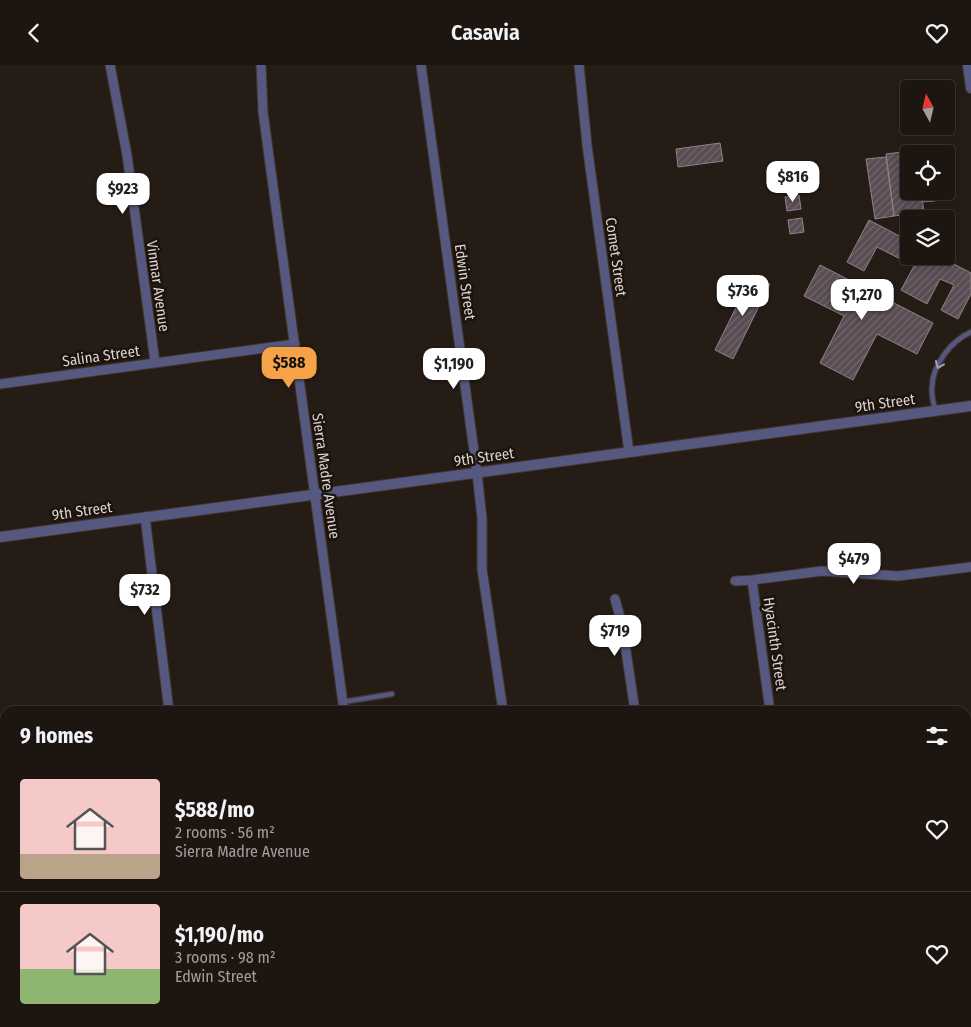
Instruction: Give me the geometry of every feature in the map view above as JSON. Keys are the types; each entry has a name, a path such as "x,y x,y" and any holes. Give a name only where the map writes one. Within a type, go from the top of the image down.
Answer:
{"street":[{"name":"Vinmar Avenue","path":"110,65 127,155 155,362"},
{"name":"Sierra Madre Avenue","path":"261,65 263,112 344,706"},
{"name":"Edwin Street","path":"421,65 477,473 482,518 482,569 502,706"},
{"name":"Comet Street","path":"579,65 588,155 628,452"},
{"path":"968,65 971,88"},
{"name":"Salina Street","path":"0,384 295,344"},
{"name":"9th Street","path":"0,537 971,407"},
{"path":"144,517 168,706"},
{"path":"735,581 822,571 898,576 971,567"},
{"name":"Hyacinth Street","path":"752,580 769,706"},
{"path":"615,599 622,624 634,706"}],"lane":[{"path":"935,411 932,387 940,359 951,346 971,331"},
{"path":"343,701 392,694"}],"building":[{"path":"720,143 723,161 678,167 676,149"},
{"path":"900,152 900,200 922,200 924,210 900,210 900,215 894,216 886,154"},
{"path":"886,157 894,216 875,219 866,159"},
{"path":"795,173 797,187 783,189 781,175"},
{"path":"799,195 801,209 787,211 785,197"},
{"path":"922,200 935,201 922,202"},
{"path":"802,218 804,232 790,234 788,220"},
{"path":"869,220 900,236 900,259 877,247 864,271 847,262"},
{"path":"820,265 933,323 917,354 877,334 853,380 820,363 844,316 804,296"},
{"path":"912,265 955,265 971,273 971,294 958,319 941,310 954,285 940,279 927,304 901,290 914,266"},
{"path":"752,275 770,284 733,359 715,350"}]}
